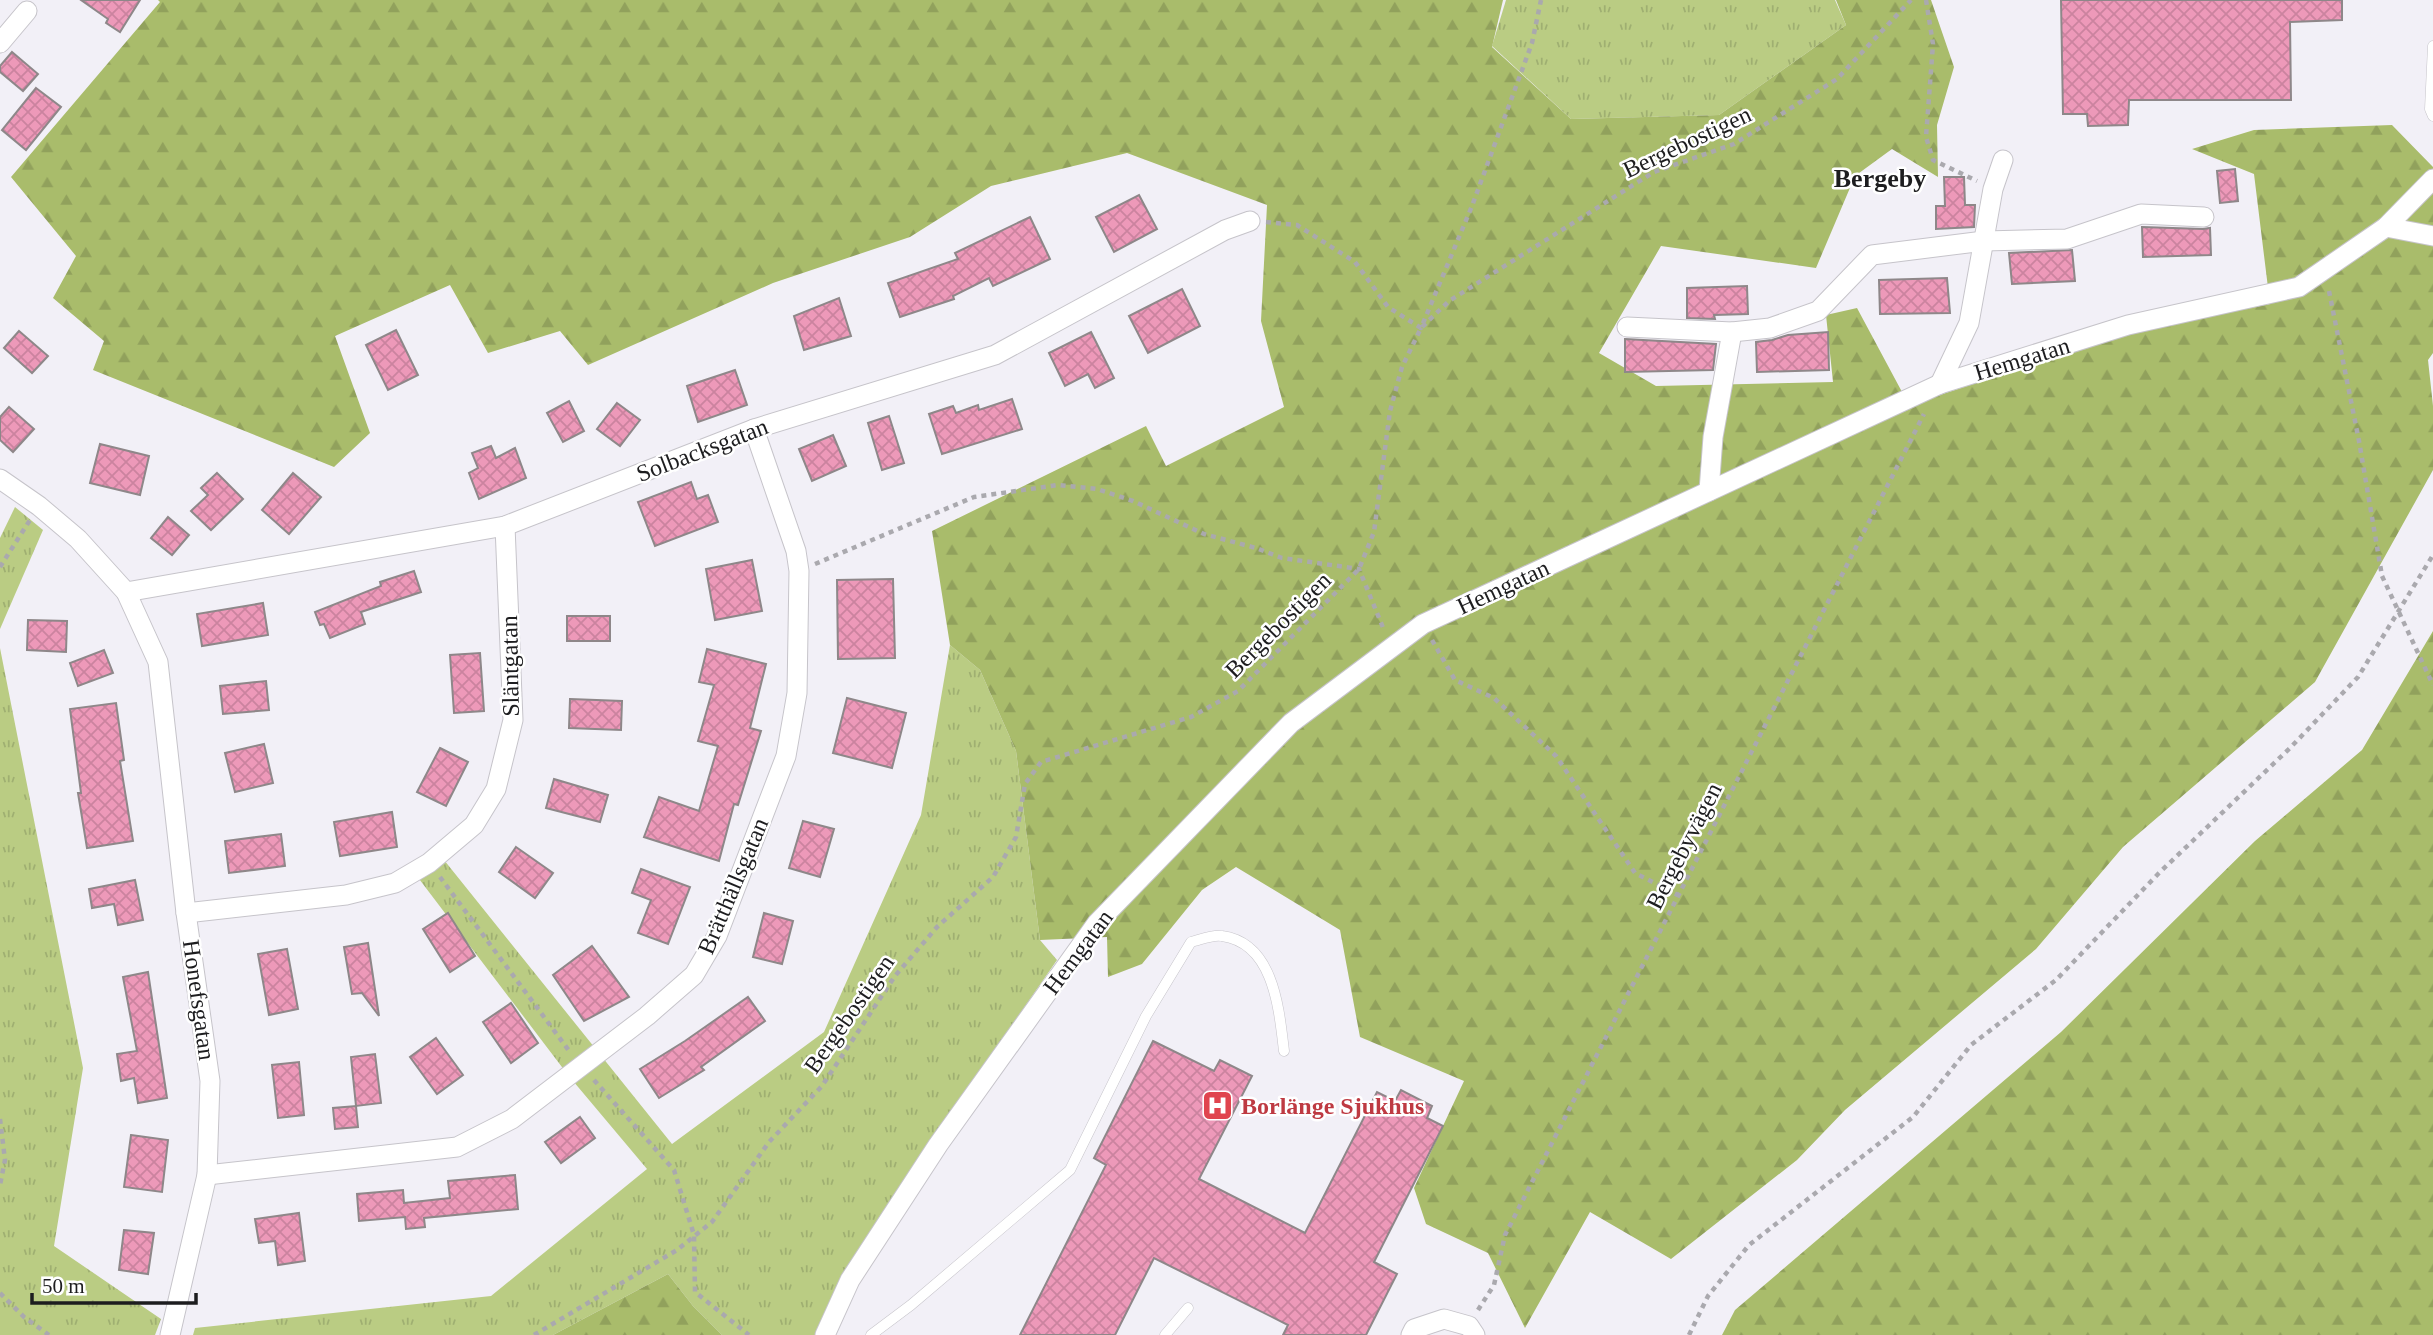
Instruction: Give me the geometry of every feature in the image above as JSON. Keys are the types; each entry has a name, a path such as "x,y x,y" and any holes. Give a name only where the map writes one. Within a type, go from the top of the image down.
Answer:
{"street":[{"path":"0,43 27,11"},
{"path":"1940,384 1969,323 1993,190 2003,160"},
{"name":"Hemgatan","path":"825,1335 850,1280 938,1145 1097,923 1291,723 1423,624 1940,384 2128,326 2298,287 2386,227 2433,179"},
{"path":"1627,327 1732,332 1770,328 1818,311 1872,256 1984,241 2067,239 2141,214 2204,217"},
{"name":"Solbacksgatan","path":"126,592 505,526 754,429 995,355 1224,230 1250,221"},
{"path":"2386,227 2433,236"},
{"path":"1709,491 1713,437 1732,332"},
{"name":"Brätthällsgatan","path":"207,1175 457,1147 512,1119 647,1016 694,975 717,936 786,756 797,692 799,571 796,551 754,429"},
{"path":"0,479 39,506 78,539 126,592"},
{"name":"Släntgatan","path":"186,913 346,895 395,883 429,863 474,825 496,789 513,720 505,526"},
{"name":"Honefsgatan","path":"126,592 158,662 186,913 210,1081 207,1175 170,1335"},
{"path":"1411,1335 1414,1329 1444,1319 1472,1330"}],"lane":[{"path":"2433,46 2430,109 2433,116"},
{"path":"871,1335 911,1305 1070,1170 1146,1016 1191,942 1220,935 1246,943 1262,961 1278,1007 1284,1051"},
{"path":"1165,1335 1188,1308"}],"path":[{"path":"1250,221 1297,225 1356,262 1388,307 1421,328 1472,206 1528,56 1541,0"},
{"name":"Bergebostigen","path":"534,1335 677,1250 712,1222 769,1142 822,1086 895,976 937,926 993,877 1016,837 1025,784 1041,762 1191,717 1238,691 1359,569 1374,532 1390,411 1402,367 1421,328 1449,300 1654,172 1734,144 1837,79 1911,0"},
{"path":"1926,0 1933,44 1926,137 1933,160 1993,190"},
{"path":"2324,270 2382,576 2433,685"},
{"name":"Bergebyvägen","path":"1472,1330 1494,1285 1505,1235 1940,384"},
{"path":"799,571 974,497 1058,485 1097,489 1204,534 1282,558 1359,569 1391,648"},
{"path":"0,567 39,506"},
{"path":"1689,1335 1709,1296 1749,1245 1913,1117 1971,1045 2056,980 2159,873 2290,748 2358,677 2433,555"},
{"path":"1423,624 1455,680 1494,698 1556,756 1634,873 1678,895"},
{"path":"429,863 580,1065 674,1170 694,1235 695,1292 749,1335"},
{"path":"0,1119 5,1160 0,1185"},
{"path":"0,1293 24,1317 49,1335"}],"green space":[{"path":"158,0 1503,0 1492,47 1571,119 1719,115 1846,25 1836,0 1931,0 1954,67 1937,125 1938,177 1892,149 1855,176 1816,268 1661,246 1599,353 1656,386 1833,382 1826,315 1857,308 1909,405 2131,332 2270,304 2254,174 2192,149 2254,130 2392,125 2433,167 2433,353 2428,360 2433,406 2433,470 2315,682 2123,847 2036,949 1845,1110 1797,1160 1671,1259 1590,1212 1525,1328 1488,1253 1426,1224 1414,1188 1464,1081 1360,1037 1340,930 1236,867 1202,890 1142,964 1108,977 1107,937 1040,940 1016,751 980,670 950,645 932,531 1146,426 1166,466 1284,407 1261,321 1267,205 1127,153 991,186 910,237 773,283 588,365 560,331 488,353 450,285 335,336 370,433 334,467 93,370 104,341 53,298 76,256 11,177 160,2"},
{"path":"1506,0 1835,0 1846,25 1719,115 1571,119 1492,46"},
{"path":"15,507 43,530 0,629 0,538"},
{"path":"2433,631 2433,1335 1722,1335 1735,1310 2061,1032 2255,841 2362,750"},
{"path":"950,645 980,670 1016,751 1040,940 1057,960 928,1147 819,1335 722,1335 693,1306 668,1274 553,1335 193,1335 195,1328 491,1296 647,1169 568,1075 410,867 440,855 672,1144 824,1032 921,815"},
{"path":"0,648 83,1068 54,1246 161,1319 155,1335 0,1335"},
{"path":"668,1274 693,1306 722,1335 553,1335"}],"building":[{"path":"81,0 140,0 120,32 106,23 108,19"},
{"path":"2061,0 2342,0 2342,20 2290,22 2291,100 2129,100 2128,125 2088,126 2087,114 2063,114"},
{"path":"12,52 38,74 23,91 0,72 0,66"},
{"path":"36,88 61,107 26,150 2,130"},
{"path":"2235,169 2238,201 2220,203 2217,171"},
{"path":"1944,177 1964,177 1965,205 1975,205 1974,227 1936,229 1936,206 1945,206"},
{"path":"1139,195 1157,229 1114,252 1096,217"},
{"path":"1030,217 1050,259 993,286 989,278 953,296 954,299 900,317 888,283 958,259 955,253"},
{"path":"2142,227 2210,228 2211,255 2143,257"},
{"path":"2072,250 2075,281 2012,284 2009,253"},
{"path":"1947,278 1950,313 1880,314 1879,280"},
{"path":"1747,286 1748,314 1714,315 1715,319 1687,318 1687,288"},
{"path":"1182,289 1200,326 1148,353 1129,316"},
{"path":"839,298 851,336 804,350 794,316"},
{"path":"396,330 418,375 388,390 366,345"},
{"path":"19,331 48,356 32,373 4,348"},
{"path":"1091,332 1114,378 1095,388 1088,374 1065,386 1049,353"},
{"path":"1828,332 1829,370 1757,372 1756,342 1788,335"},
{"path":"1625,339 1716,344 1713,370 1625,372"},
{"path":"735,370 747,405 698,422 687,386"},
{"path":"1012,399 1022,429 942,454 929,414 953,406 956,413 978,405 979,410"},
{"path":"569,401 584,431 563,442 547,413"},
{"path":"617,403 640,420 620,446 597,429"},
{"path":"9,407 34,429 13,452 0,440 0,417"},
{"path":"889,416 904,463 882,470 868,423"},
{"path":"833,435 846,466 812,481 799,449"},
{"path":"100,444 149,456 140,495 90,483"},
{"path":"491,446 496,458 515,448 526,478 479,499 469,473 478,468 472,453"},
{"path":"217,473 243,499 211,530 191,511 208,495 201,488"},
{"path":"293,473 321,497 289,534 262,510"},
{"path":"691,482 697,499 708,495 718,522 655,546 638,502"},
{"path":"168,517 189,535 172,555 151,538"},
{"path":"752,560 762,611 715,620 706,569"},
{"path":"414,571 421,592 361,612 365,624 330,638 324,624 320,625 315,612 381,586 380,582"},
{"path":"893,579 895,658 838,659 837,580"},
{"path":"263,603 268,635 202,646 197,614"},
{"path":"567,616 610,616 610,641 567,641"},
{"path":"28,620 67,621 66,652 27,650"},
{"path":"707,649 766,664 750,728 761,731 738,805 734,804 719,861 644,837 659,797 699,811 718,746 698,741 714,685 699,682"},
{"path":"104,650 113,673 78,686 70,663"},
{"path":"480,653 484,711 454,713 450,655"},
{"path":"266,681 269,710 223,714 220,686"},
{"path":"847,698 906,713 892,768 833,753"},
{"path":"570,699 622,701 621,730 569,728"},
{"path":"116,703 124,760 120,761 133,841 87,848 78,793 81,793 70,709"},
{"path":"264,744 273,783 235,792 225,753"},
{"path":"440,748 468,762 446,806 417,792"},
{"path":"554,779 608,795 600,822 546,808"},
{"path":"392,812 397,847 340,856 334,822"},
{"path":"803,821 834,829 820,877 789,868"},
{"path":"281,834 285,866 229,873 225,841"},
{"path":"516,847 553,873 535,898 499,872"},
{"path":"641,869 690,887 668,944 638,933 651,900 632,893"},
{"path":"135,880 143,920 118,925 114,904 92,908 89,889"},
{"path":"448,913 475,956 450,972 423,929"},
{"path":"764,913 793,921 782,964 753,957"},
{"path":"368,943 379,1016 362,993 352,994 344,947"},
{"path":"592,946 629,997 584,1021 553,975"},
{"path":"287,949 298,1009 269,1015 258,954"},
{"path":"148,972 167,1098 138,1103 134,1078 121,1081 117,1054 137,1051 123,977"},
{"path":"748,997 765,1021 701,1067 704,1070 659,1098 640,1069"},
{"path":"511,1003 538,1043 511,1063 483,1022"},
{"path":"436,1038 463,1075 437,1094 410,1057"},
{"path":"1153,1041 1214,1071 1220,1060 1252,1076 1199,1179 1305,1233 1377,1092 1395,1101 1401,1090 1432,1106 1427,1118 1443,1126 1374,1262 1397,1274 1366,1335 1283,1335 1288,1325 1154,1258 1115,1335 1020,1335 1106,1165 1094,1158"},
{"path":"375,1054 381,1103 356,1106 351,1057"},
{"path":"299,1062 304,1115 278,1118 272,1065"},
{"path":"356,1106 358,1127 335,1129 333,1108"},
{"path":"580,1117 595,1138 561,1163 545,1142"},
{"path":"131,1135 168,1140 162,1192 124,1187"},
{"path":"515,1175 518,1209 424,1218 425,1227 406,1229 405,1217 359,1221 357,1194 403,1190 404,1203 450,1198 448,1181"},
{"path":"299,1213 305,1261 278,1265 275,1241 259,1243 255,1219"},
{"path":"124,1230 154,1233 148,1274 119,1270"}],"place":[{"name":"Borlänge Sjukhus","path":"1218,1106"}],"district":[{"name":"Bergeby","path":"1880,178"}]}
